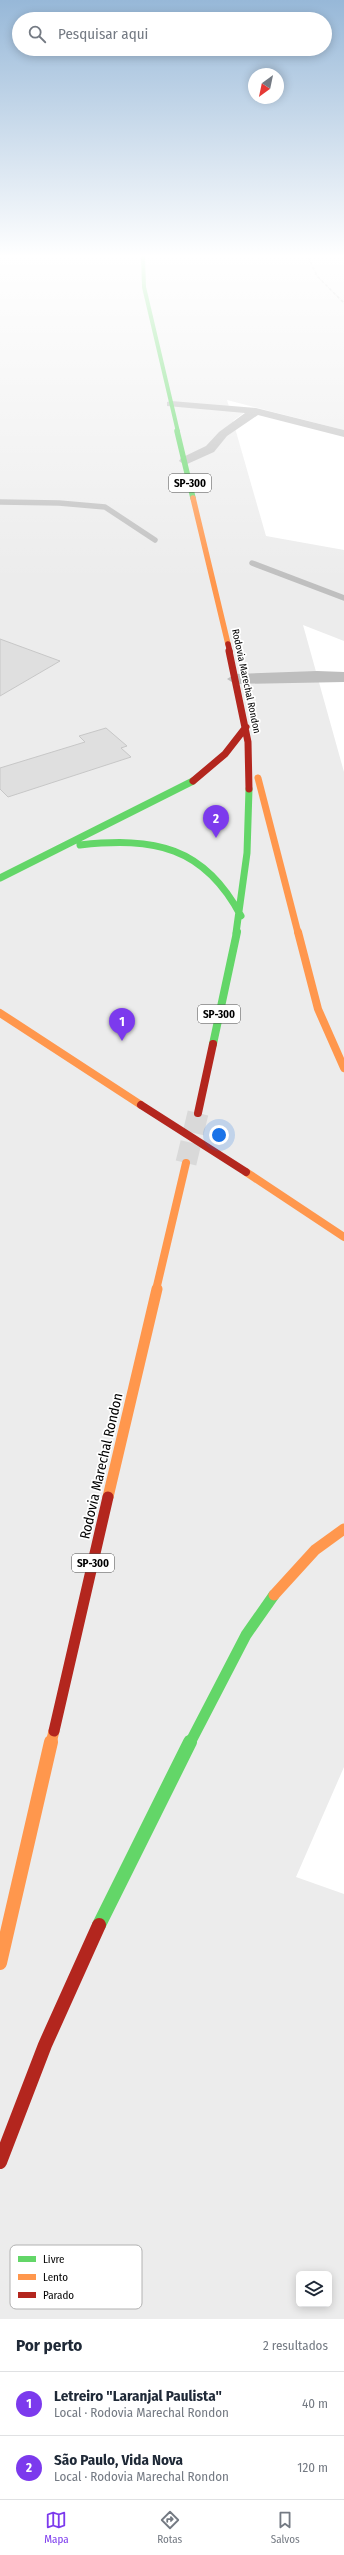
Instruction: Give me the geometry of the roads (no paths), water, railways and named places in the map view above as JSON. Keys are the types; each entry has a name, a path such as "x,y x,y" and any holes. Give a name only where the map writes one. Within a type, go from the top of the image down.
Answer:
{"main road":[{"name":"Rodovia Marechal Rondon","path":"162,365 246,727 248,742 250,813 241,916 198,1113"},
{"path":"0,878 23,864 56,851 188,785 225,754 246,727"},
{"path":"248,742 318,1009 344,1068"},
{"path":"56,851 116,841 161,845 183,853 202,864 231,894 241,916"},
{"path":"0,1013 344,1237"},
{"name":"Rodovia Marechal Rondon","path":"0,1963 186,1163"},
{"path":"0,2162 52,2028 99,1922 233,1660 277,1590 320,1545 344,1529"}],"street":[{"path":"171,404 256,411 344,434"},
{"path":"185,461 210,449 223,434 256,411"},
{"path":"235,679 317,676 343,682"}],"waterway":[{"path":"0,502 59,503 105,507 155,540"},
{"path":"252,563 344,598"}],"tunnel":[{"path":"186,1163 198,1113"}],"place":[{"name":"São Paulo, Vida Nova","path":"216,838"},
{"name":"Letreiro \"Laranjal Paulista\"","path":"122,1041"}]}
